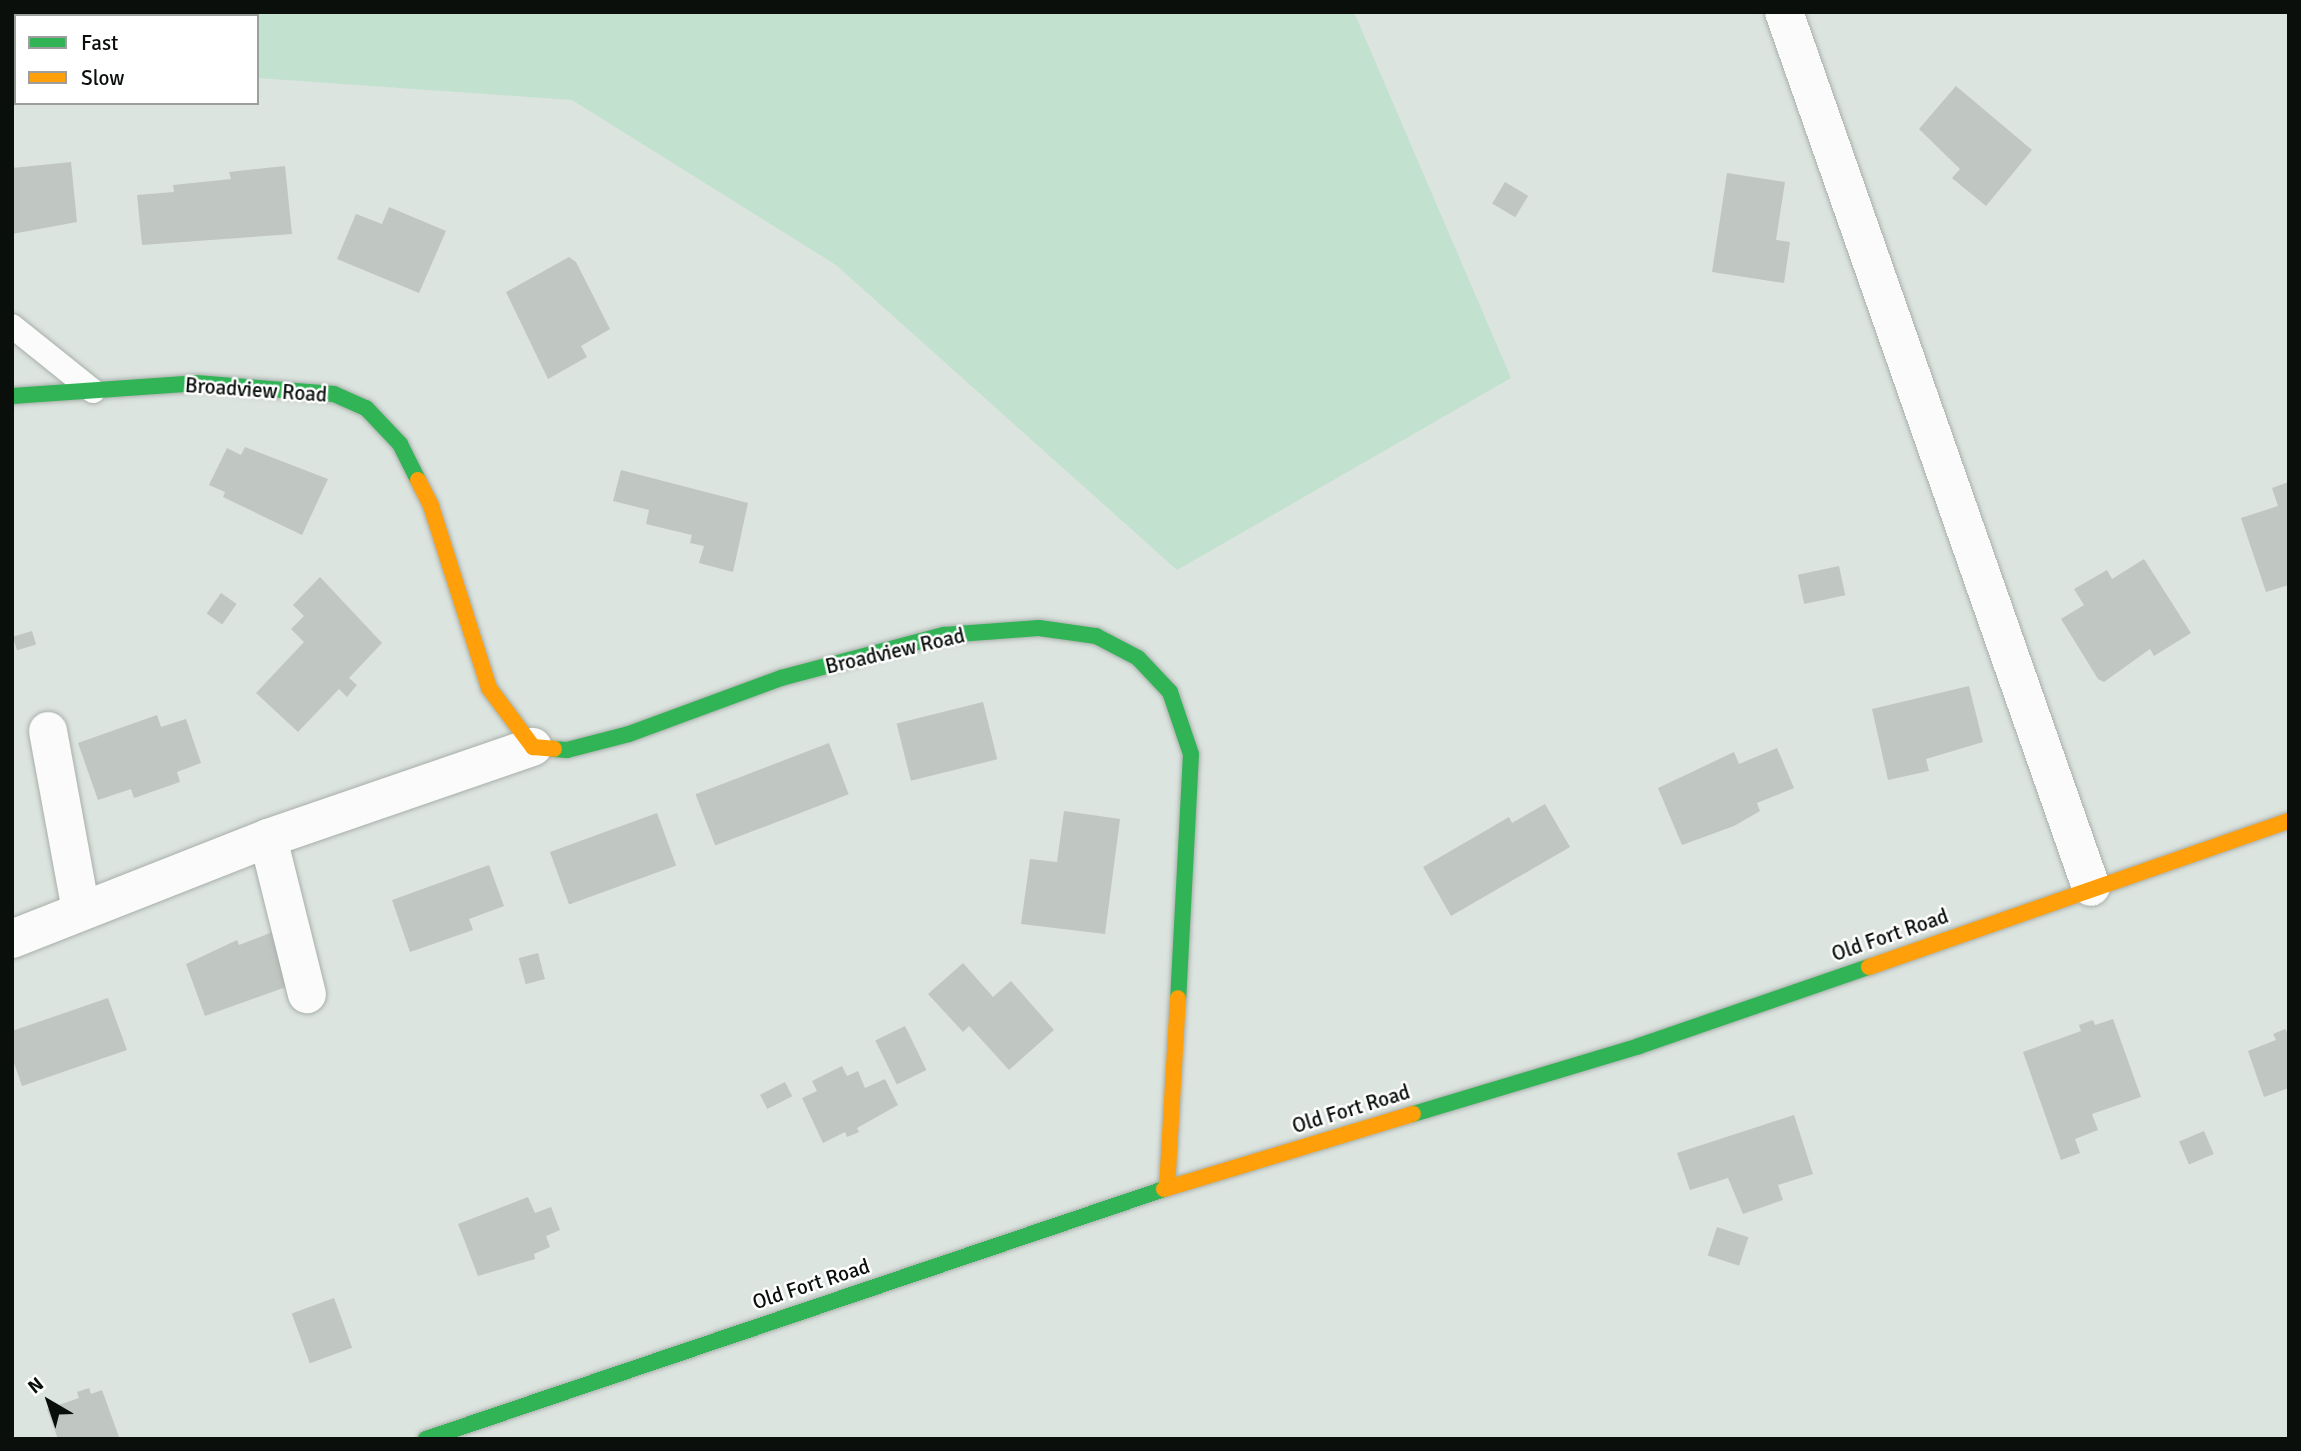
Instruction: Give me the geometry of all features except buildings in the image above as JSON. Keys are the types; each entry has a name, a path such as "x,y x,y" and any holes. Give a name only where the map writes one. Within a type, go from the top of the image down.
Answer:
{"main road":[{"name":"Broadview Road","path":"12,396 196,383 334,394 366,408 400,444 431,506 489,688 533,747 568,750 629,734 781,678 944,635 1039,628 1096,636 1138,658 1170,692 1191,754 1167,1188"},
{"name":"Old Fort Road","path":"426,1439 628,1367 1167,1188 1639,1046 2091,887 2289,821"}],"street":[{"path":"1784,12 2091,887"},
{"path":"48,731 81,911"},
{"name":"Broadview Road","path":"12,939 268,838 533,747"},
{"path":"268,838 307,994"}],"lane":[{"path":"12,326 93,391"}],"green space":[{"path":"137,12 1354,12 1511,378 1177,570 836,265 572,100 259,78 259,14"}],"traffic: fast":[{"path":"12,396 196,383 334,394 366,408 400,444 418,480"},
{"path":"554,749 567,750 629,734 781,678 944,635 1039,628 1096,636 1138,658 1170,692 1191,754 1178,998"},
{"path":"1413,1114 1639,1046 1869,967"},
{"path":"426,1439 1164,1189"}],"traffic: slow":[{"path":"418,480 431,506 489,688 533,747 554,749"},
{"path":"1869,967 2289,821"},
{"path":"1167,1188 1178,998"},
{"path":"1164,1189 1413,1114"}]}
